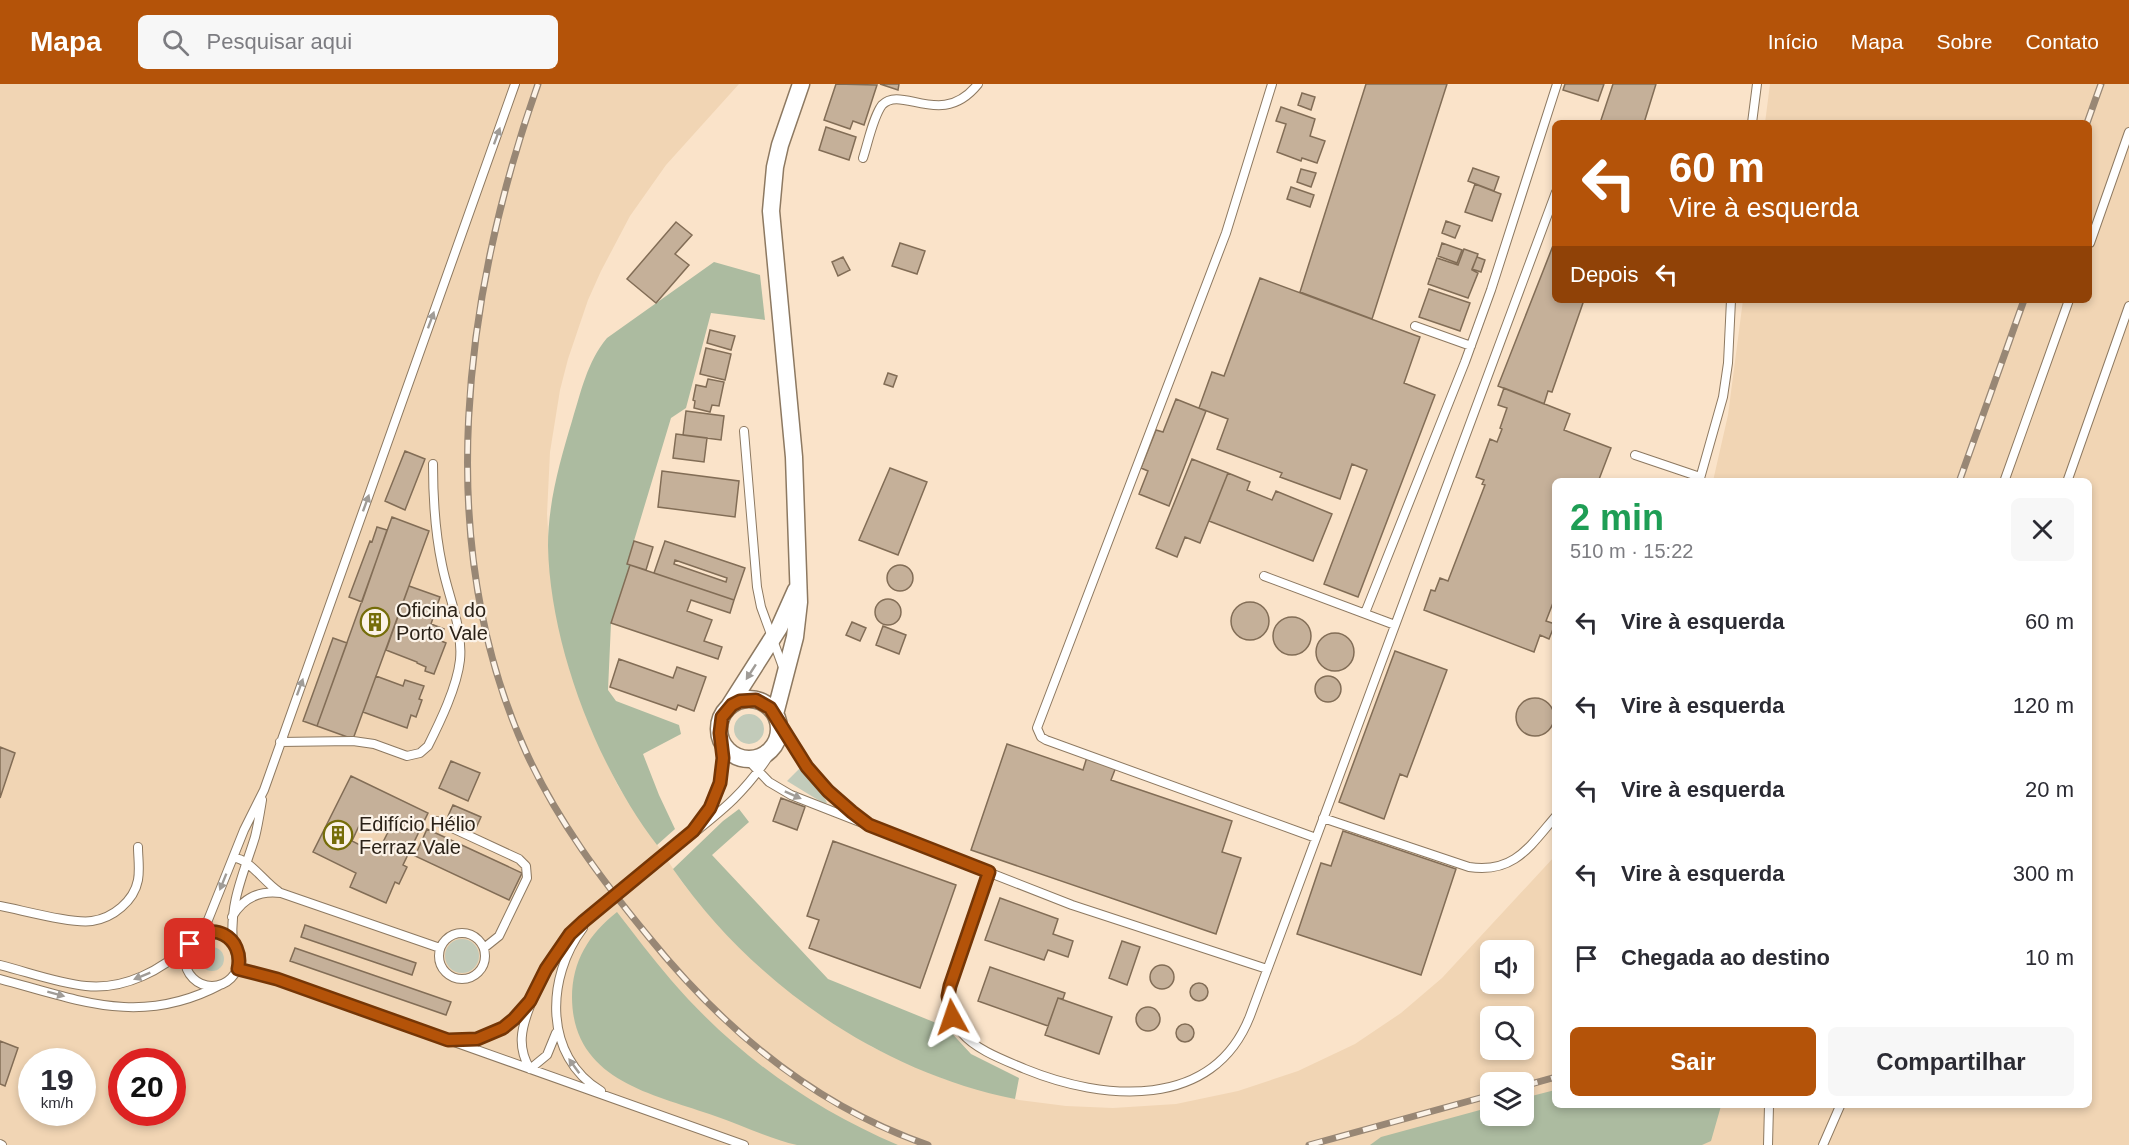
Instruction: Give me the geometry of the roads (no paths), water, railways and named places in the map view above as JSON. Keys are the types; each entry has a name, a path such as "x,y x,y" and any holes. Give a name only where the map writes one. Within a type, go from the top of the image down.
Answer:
{"street":[{"path":"798,584 790,607 773,638 726,710 720,725 722,741 732,754 747,759 763,756 775,746 779,730 777,718 798,622 798,584 794,457 771,211 772,189 780,145 801,84"},
{"path":"726,710 748,699 764,703 777,718"}],"lane":[{"path":"0,965 87,987 116,984 145,976 169,962 198,936 208,920 264,790 515,84"},
{"path":"863,158 880,108 888,99 905,96 928,104 946,104 963,98 978,84"},
{"path":"1272,84 1226,233 1037,728 1041,737 1046,740 1316,838"},
{"path":"1365,614 1471,346 1557,84"},
{"path":"1752,120 1757,84"},
{"path":"2092,237 2129,132"},
{"path":"989,872 950,986 949,1007 956,1025 969,1040 1033,1072 1076,1085 1124,1091 1161,1089 1192,1080 1217,1065 1237,1043 1267,969 1552,203"},
{"path":"1699,478 1723,397 1728,363 1731,303"},
{"path":"2005,478 2068,303"},
{"path":"2068,478 2129,306"},
{"path":"1415,326 1471,346"},
{"path":"744,431 757,587 761,607 785,676"},
{"path":"1635,455 1696,478"},
{"path":"280,742 353,741 374,744 407,756 420,753 428,746 455,683 460,648 457,622 438,541 433,464"},
{"path":"1264,576 1395,625"},
{"path":"777,718 796,753 820,784 869,825"},
{"path":"681,843 703,818 716,796 722,764 720,733"},
{"path":"448,1040 477,1039 503,1028 524,1009 557,951 577,927 725,809 758,772 775,746"},
{"path":"747,759 758,772 791,795 1110,919 1267,969"},
{"path":"0,979 83,1001 126,1008 168,1004 196,996 231,978 238,969 238,952 233,942 234,901 256,835 264,790"},
{"path":"1323,818 1469,867 1488,869 1516,859 1526,851 1552,821"},
{"path":"437,821 519,859 526,866 527,878 501,931 495,941 484,948"},
{"path":"0,906 83,921 108,916 127,902 136,887 138,847"},
{"path":"233,858 240,858 247,862 265,882 281,893 440,948"},
{"path":"232,916 242,903 256,894 281,893"},
{"path":"599,908 579,933 565,961 555,1004 557,1028 565,1052 578,1072 596,1088 620,1101"},
{"path":"198,936 219,933 233,942"},
{"path":"461,933 477,938 484,948 485,960 481,970 471,977 460,980 449,976 441,967 438,956 440,948 450,936 461,933"},
{"path":"190,944 186,960 192,976 205,985 222,984"},
{"path":"238,969 277,979 744,1145"},
{"path":"530,1069 523,1055 521,1032 535,991"},
{"path":"530,1069 548,1055 557,1028"},
{"path":"1768,1145 1769,1108"},
{"path":"1823,1145 1839,1108"}],"railway":[{"path":"538,84 512,164 492,247 477,332 469,418 469,504 477,589 496,672 526,752 566,825 613,893 677,970 739,1033 773,1061 847,1109 886,1129 928,1145"},
{"path":"2088,120 2101,84"},
{"path":"1960,478 2023,303"},
{"path":"1534,1083 1552,1078"},
{"path":"1309,1145 1480,1098"}],"place":[{"name":"Oficina do Porto Vale","path":"375,622"},
{"name":"Edifício Hélio Ferraz Vale","path":"338,835"}]}
